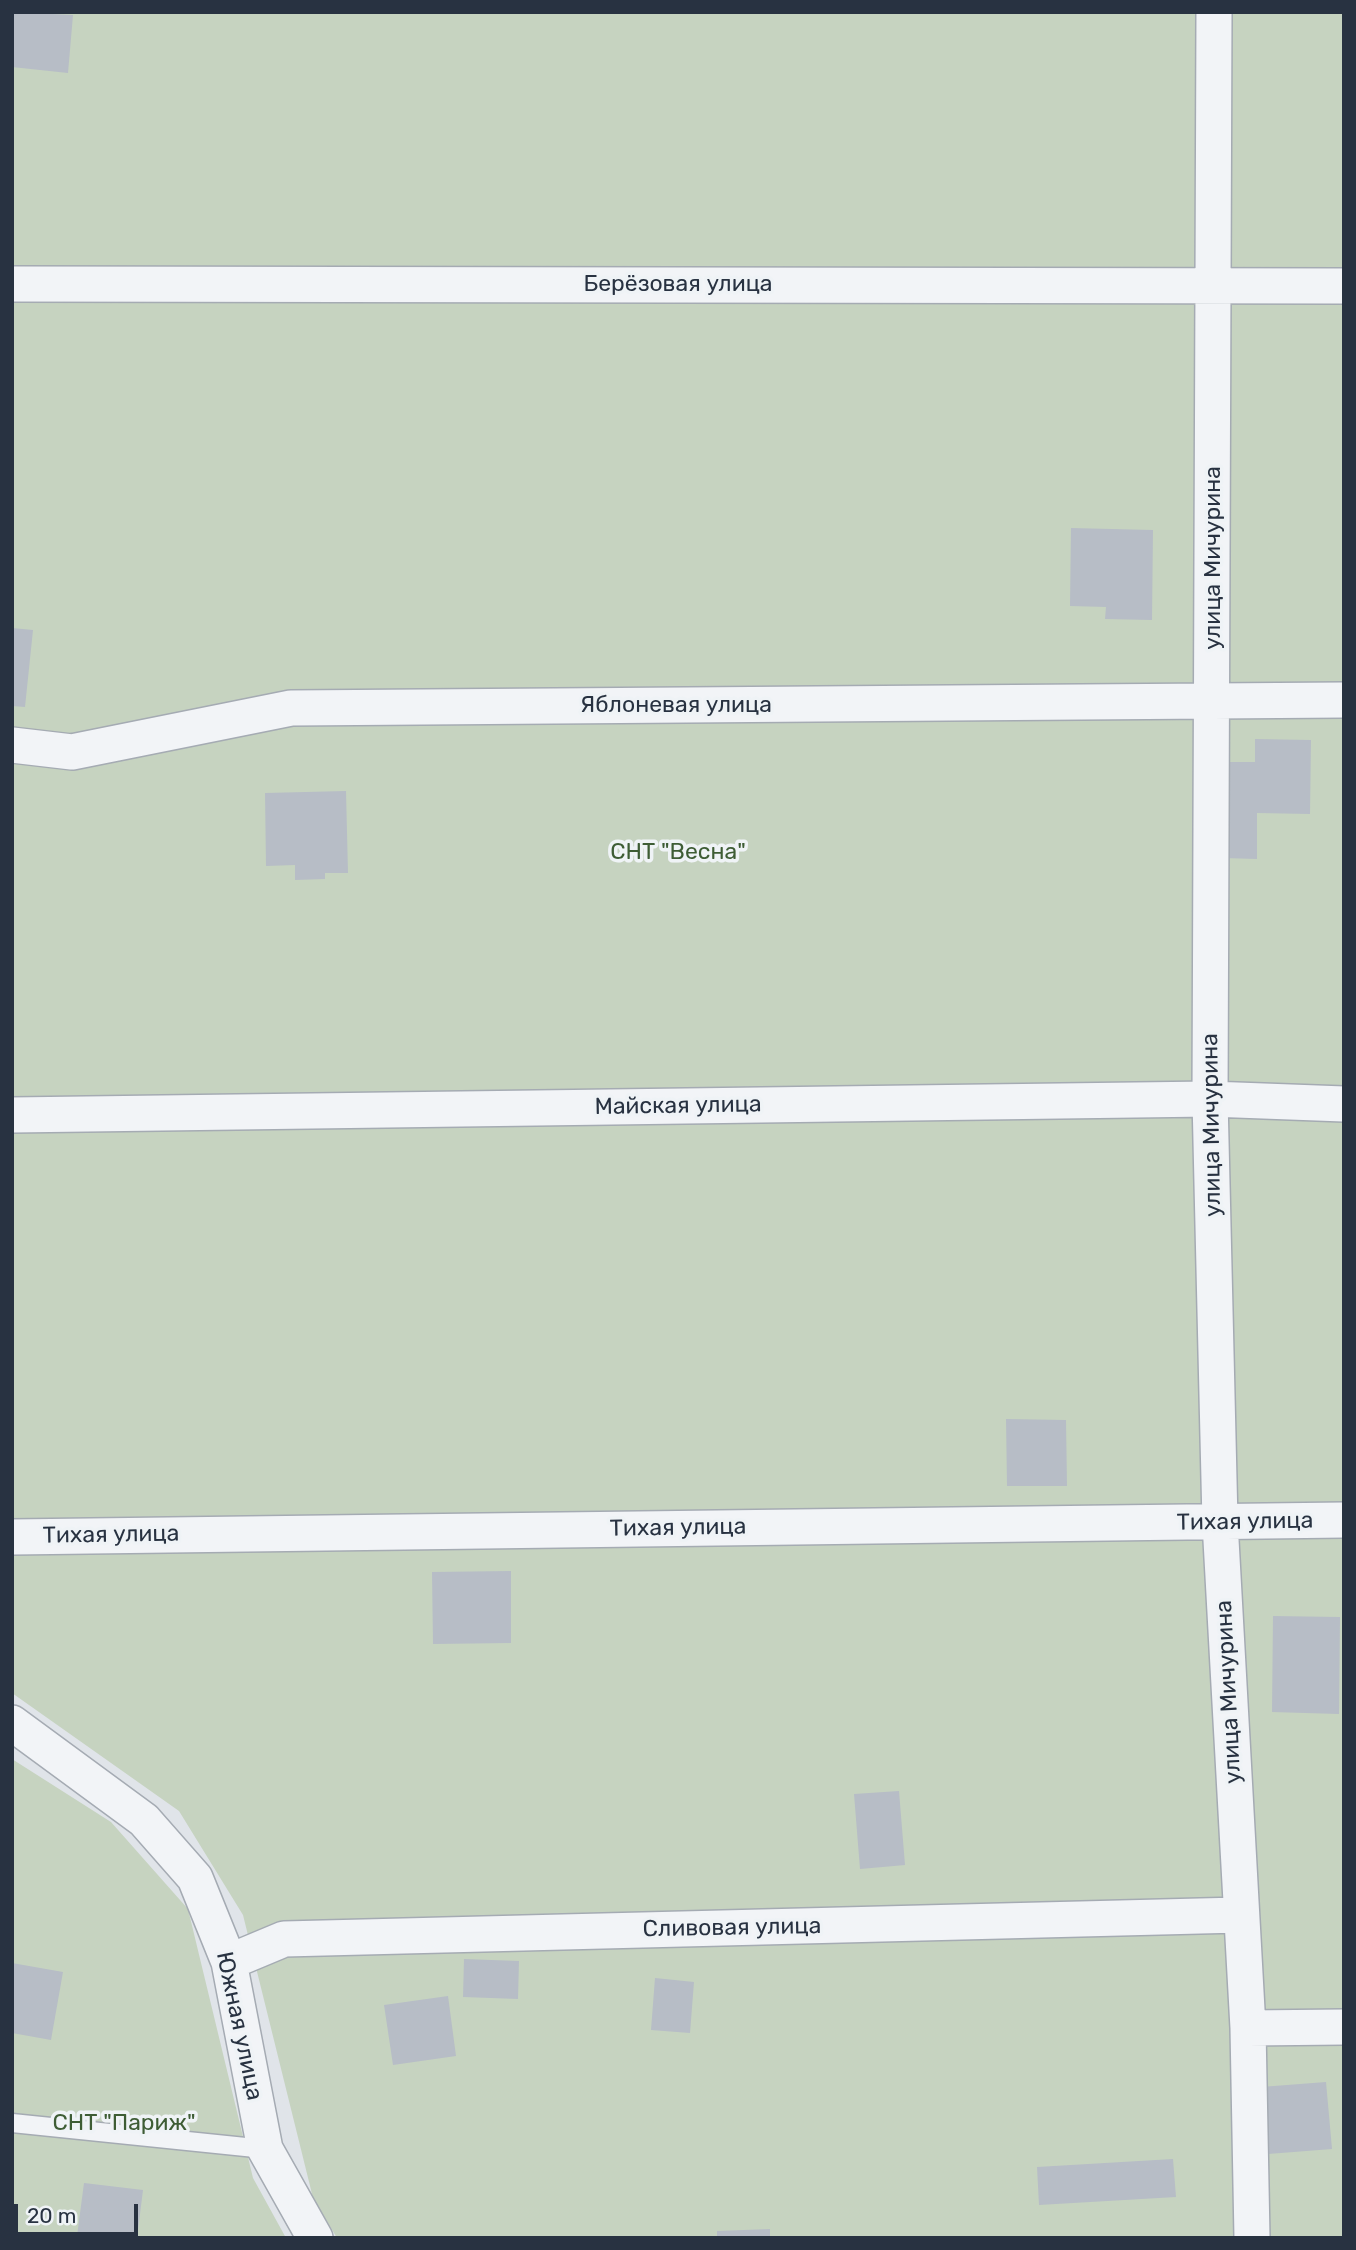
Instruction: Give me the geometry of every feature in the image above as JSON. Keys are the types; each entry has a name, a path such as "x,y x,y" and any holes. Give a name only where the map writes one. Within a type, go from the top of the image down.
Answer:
{"street":[{"name":"улица Мичурина","path":"1214,12 1210,1099 1220,1522 1248,2028 1252,2238"},
{"name":"Берёзовая улица","path":"12,284 1344,286"},
{"name":"Яблоневая улица","path":"12,745 72,752 291,708 1344,700"},
{"name":"Майская улица","path":"12,1115 1210,1099 1344,1104"},
{"name":"Тихая улица","path":"12,1536 1344,1520"},
{"name":"Южная улица","path":"12,1723 144,1819 195,1878 229,1962 265,2150 316,2238"},
{"name":"Сливовая улица","path":"229,1962 284,1939 1240,1915"},
{"path":"1248,2028 1344,2027"}],"lane":[{"path":"12,2123 265,2150"}],"green space":[{"name":"СНТ \"Весна\"","path":"12,12 1344,12 1344,2238 337,2238 313,2198 243,1915 179,1811 12,1693"},
{"name":"СНТ \"Париж\"","path":"12,1759 111,1822 188,1909 253,2178 286,2238 12,2238"}],"building":[{"path":"12,12 73,15 68,73 12,67"},
{"path":"1071,528 1153,530 1152,620 1105,619 1106,607 1070,606"},
{"path":"12,628 33,630 25,707 12,706"},
{"path":"1255,739 1311,740 1310,814 1257,813 1257,859 1223,858 1224,762 1255,762"},
{"path":"346,791 348,873 325,873 325,879 295,880 295,865 266,866 265,793"},
{"path":"1006,1419 1066,1420 1067,1486 1007,1486"},
{"path":"511,1571 511,1643 433,1644 432,1572"},
{"path":"1273,1616 1340,1617 1339,1714 1272,1712"},
{"path":"899,1791 905,1865 860,1869 854,1794"},
{"path":"464,1959 519,1961 518,1999 463,1997"},
{"path":"12,1963 63,1972 51,2040 12,2033"},
{"path":"655,1978 694,1982 690,2033 651,2030"},
{"path":"448,1996 456,2056 393,2065 384,2005"},
{"path":"1326,2082 1332,2149 1268,2154 1261,2087"},
{"path":"1173,2159 1176,2197 1039,2205 1037,2167"},
{"path":"84,2183 143,2190 137,2238 77,2236"},
{"path":"770,2229 770,2238 717,2238 717,2231"}]}
